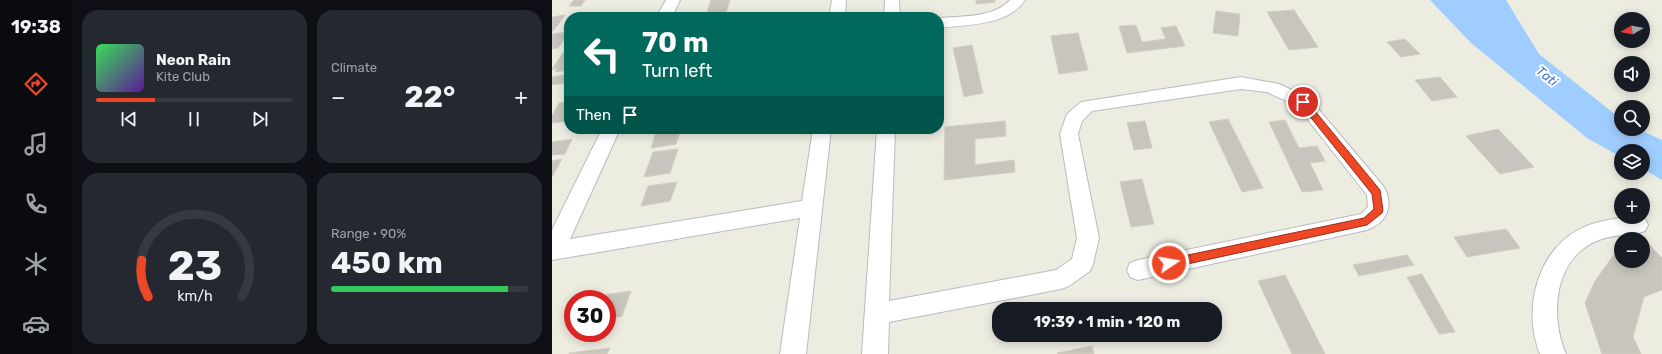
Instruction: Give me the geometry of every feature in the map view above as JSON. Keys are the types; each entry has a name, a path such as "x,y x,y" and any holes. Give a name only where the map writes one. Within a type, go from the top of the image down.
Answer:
{"street":[{"path":"666,12 672,0"},
{"path":"838,12 839,0"},
{"path":"892,0 892,12"},
{"path":"944,22 990,16 1005,11 1018,0"},
{"path":"876,314 1061,279 1082,264 1088,238 1069,134 1073,118 1087,106 1240,83 1266,85 1287,93 1303,102 1377,193 1379,210 1367,221 1138,270"},
{"path":"552,251 609,134"},
{"path":"793,354 821,134"},
{"path":"875,354 886,134"},
{"path":"552,251 812,208"},
{"path":"1553,354 1545,332 1543,308 1551,275 1563,254 1582,238 1609,228 1638,225"}],"water":[{"name":"Tati","path":"1430,0 1506,0 1539,54 1614,113 1614,136 1650,136 1650,134 1662,140 1662,180 1650,173 1650,144 1614,144 1614,153 1587,138 1471,43"}],"building":[{"path":"574,0 585,0 581,6 569,6"},
{"path":"711,0 730,0 726,12 707,12"},
{"path":"976,0 995,0 995,2 976,4"},
{"path":"1294,10 1318,47 1289,50 1267,12"},
{"path":"1216,11 1240,14 1238,36 1213,33"},
{"path":"564,15 552,31 552,17"},
{"path":"1136,25 1142,42 1166,39 1161,28 1176,26 1185,46 1127,53 1119,26"},
{"path":"564,33 564,39 558,48 552,49 552,34"},
{"path":"1078,33 1088,70 1059,74 1051,36"},
{"path":"1405,39 1420,54 1401,57 1387,42"},
{"path":"972,45 983,93 964,97 953,48"},
{"path":"563,53 564,71 555,72 557,69 552,69"},
{"path":"564,75 564,83 552,85 552,77"},
{"path":"1440,77 1457,97 1432,101 1415,80"},
{"path":"564,102 564,122 552,123 552,116 559,103"},
{"path":"1228,119 1263,188 1242,192 1209,122"},
{"path":"1285,120 1299,148 1317,146 1325,161 1310,163 1323,190 1302,192 1269,122"},
{"path":"1005,121 1006,136 975,139 975,165 1014,160 1015,172 944,180 945,127"},
{"path":"1145,121 1152,148 1134,150 1127,123"},
{"path":"1498,129 1534,167 1500,174 1466,136"},
{"path":"655,134 679,134 676,144 651,148"},
{"path":"572,139 565,154 552,155 552,142"},
{"path":"678,149 670,173 644,177 653,152"},
{"path":"562,159 552,177 552,161"},
{"path":"1142,179 1154,224 1131,227 1120,182"},
{"path":"677,182 670,201 641,206 648,186"},
{"path":"1506,229 1520,248 1467,257 1454,237"},
{"path":"1650,245 1662,258 1662,290 1644,297 1633,337 1641,354 1602,354 1585,303 1595,281 1613,256 1614,268 1650,268"},
{"path":"1407,255 1414,265 1359,276 1353,265"},
{"path":"1422,274 1455,332 1439,334 1407,277"},
{"path":"1285,275 1325,354 1292,354 1258,281"},
{"path":"631,291 622,316 616,317 616,293"},
{"path":"1092,346 1094,354 1057,353"},
{"path":"610,348 607,354 569,354 569,353"}],"route":[{"path":"1169,263 1367,221 1379,210 1377,193 1303,102"}]}
